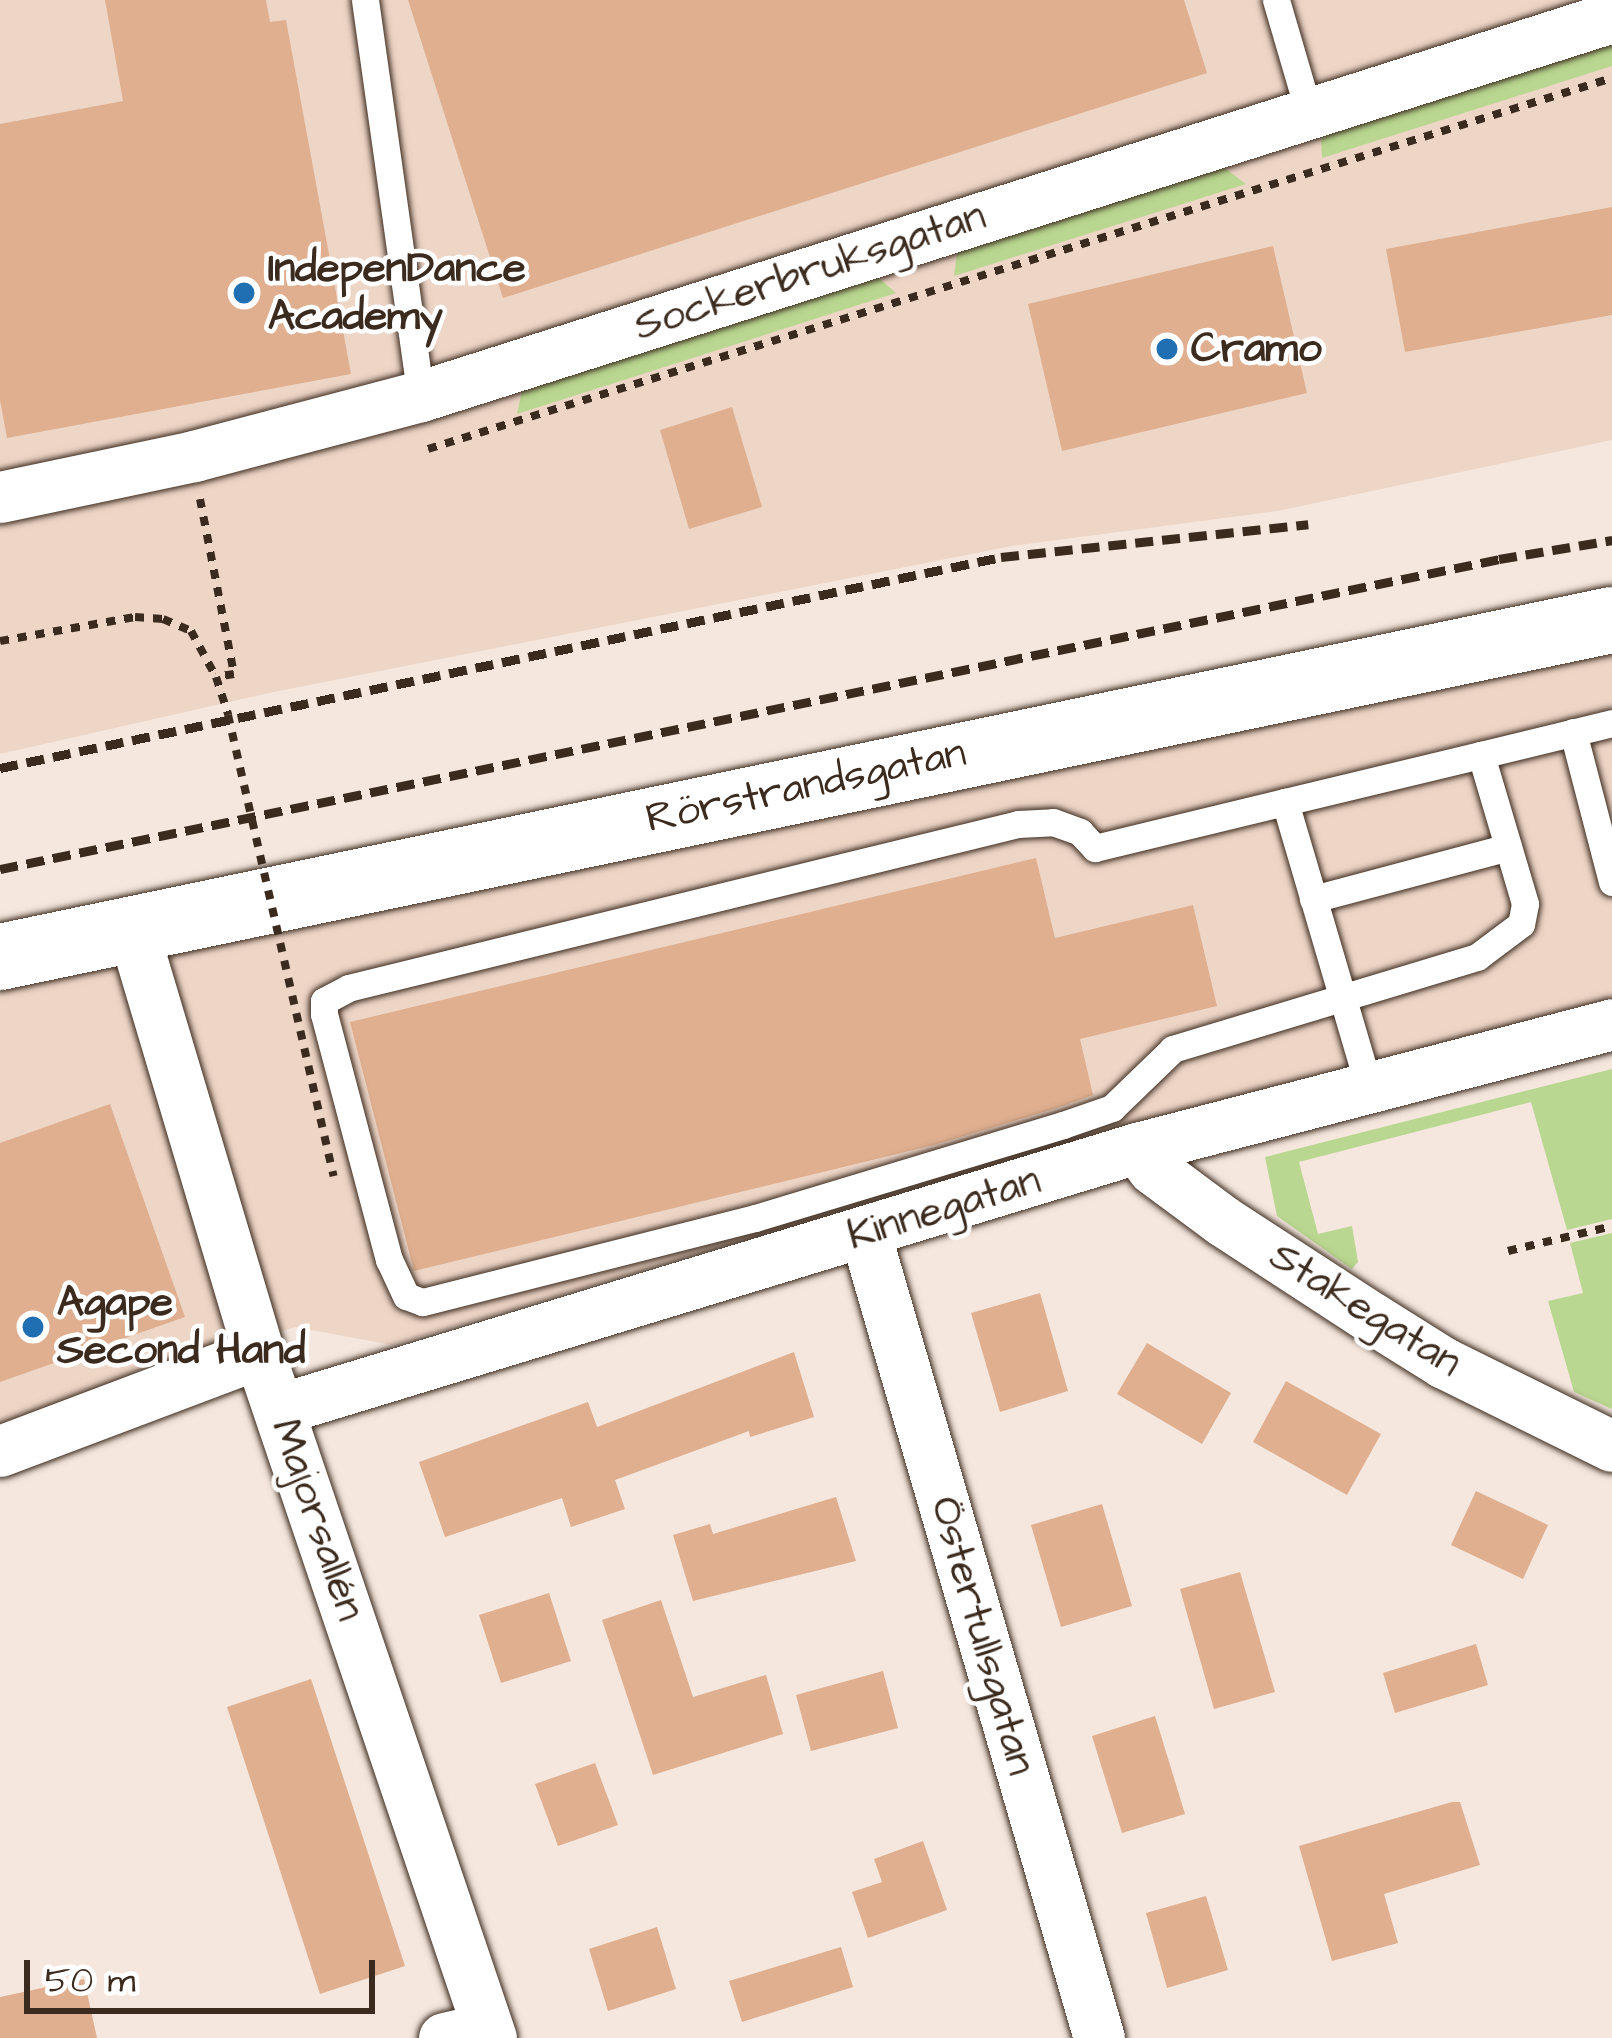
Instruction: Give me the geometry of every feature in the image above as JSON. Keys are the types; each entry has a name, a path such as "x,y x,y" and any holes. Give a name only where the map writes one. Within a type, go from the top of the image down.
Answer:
{"main road":[{"name":"Rörstrandsgatan","path":"0,958 1612,620"}],"street":[{"name":"Sockerbruksgatan","path":"0,497 194,456 421,396 1612,17"},
{"name":"Majorsallén","path":"133,931 259,1353 474,2035"},
{"name":"Kinnegatan","path":"280,1408 1137,1148 1612,1024"},
{"name":"Stakegatan","path":"1137,1148 1153,1169 1223,1221 1372,1318 1444,1363 1612,1445"},
{"name":"Östertullsgatan","path":"866,1233 1099,2038"},
{"path":"0,1451 259,1353"}],"lane":[{"path":"365,0 421,396"},
{"path":"1276,0 1309,113"},
{"path":"1481,754 1525,904 1521,924 1477,956 1173,1049 1112,1108 755,1218 422,1302 406,1296 389,1260 324,1014 324,1001 348,988 1018,824 1053,822 1080,832 1095,848 1481,754 1612,723"},
{"path":"1573,732 1612,882"},
{"path":"1285,802 1369,1088"},
{"path":"1313,899 1508,848"}],"path":[{"path":"194,456 234,674 216,677"},
{"path":"0,641 135,617 163,619 191,631 216,677 334,1176"},
{"path":"1508,1251 1612,1226"}],"shaded area":[{"path":"0,0 1612,0 1612,440 1278,511 1012,546 269,693 0,754"},
{"path":"1612,654 1612,998 1134,1124 392,1345 295,1327 0,1424 0,991"}],"green space":[{"path":"1612,33 1612,66 1322,158 1321,141 1328,128"},
{"path":"1218,163 1246,184 954,276 957,253 968,240"},
{"path":"874,274 896,293 517,414 523,386"},
{"path":"1612,1069 1612,1219 1567,1230 1531,1102 1299,1162 1318,1234 1352,1226 1358,1262 1352,1269 1277,1216 1265,1157"},
{"path":"1612,1233 1612,1409 1574,1392 1548,1301 1583,1293 1570,1243"}],"building":[{"path":"105,0 266,0 270,22 286,20 351,374 7,438 0,400 0,124 123,101"},
{"path":"408,0 1184,0 1207,73 503,298"},
{"path":"1612,207 1612,315 1405,352 1386,249"},
{"name":"Cramo","path":"1273,246 1307,393 1062,451 1028,304"},
{"path":"732,407 762,507 689,529 660,430"},
{"path":"1036,858 1055,938 1193,905 1217,1006 1080,1039 1093,1095 1057,1108 934,1145 414,1271 350,1022"},
{"path":"110,1104 185,1317 0,1382 0,1143"},
{"path":"1040,1293 1068,1391 1000,1412 971,1313"},
{"path":"1147,1343 1231,1393 1202,1444 1117,1394"},
{"path":"794,1352 814,1417 750,1437 749,1431 615,1480 625,1509 571,1527 562,1498 445,1537 419,1462 588,1402 597,1427"},
{"path":"1286,1381 1381,1434 1347,1495 1253,1442"},
{"path":"1476,1491 1548,1525 1523,1579 1451,1545"},
{"path":"836,1497 856,1561 693,1601 673,1535 710,1524 713,1534"},
{"path":"1102,1504 1132,1606 1061,1627 1031,1525"},
{"path":"1240,1572 1275,1692 1214,1709 1180,1589"},
{"path":"549,1593 571,1661 501,1683 479,1615"},
{"path":"661,1600 693,1697 766,1675 783,1734 653,1775 602,1620"},
{"path":"1476,1644 1488,1685 1395,1713 1383,1673"},
{"path":"883,1671 898,1728 811,1751 796,1695"},
{"path":"311,1679 405,1966 320,1994 227,1707"},
{"path":"1155,1716 1185,1814 1122,1833 1092,1736"},
{"path":"595,1763 618,1825 558,1846 535,1784"},
{"path":"1460,1802 1480,1865 1384,1894 1398,1943 1332,1961 1299,1846"},
{"path":"923,1841 947,1910 868,1938 852,1892 882,1882 874,1859"},
{"path":"1206,1896 1228,1970 1167,1988 1146,1913"},
{"path":"657,1927 676,1989 608,2011 589,1949"},
{"path":"841,1947 853,1987 742,2022 729,1981"},
{"path":"84,1979 97,2038 0,2038 0,1997"}],"railway":[{"path":"0,768 1001,557 1308,524"},
{"path":"0,869 1499,559 1612,540"}],"place":[{"name":"IndepenDance Academy","path":"244,293"},
{"name":"Cramo","path":"1167,349"},
{"name":"Agape Second Hand","path":"33,1327"}]}
